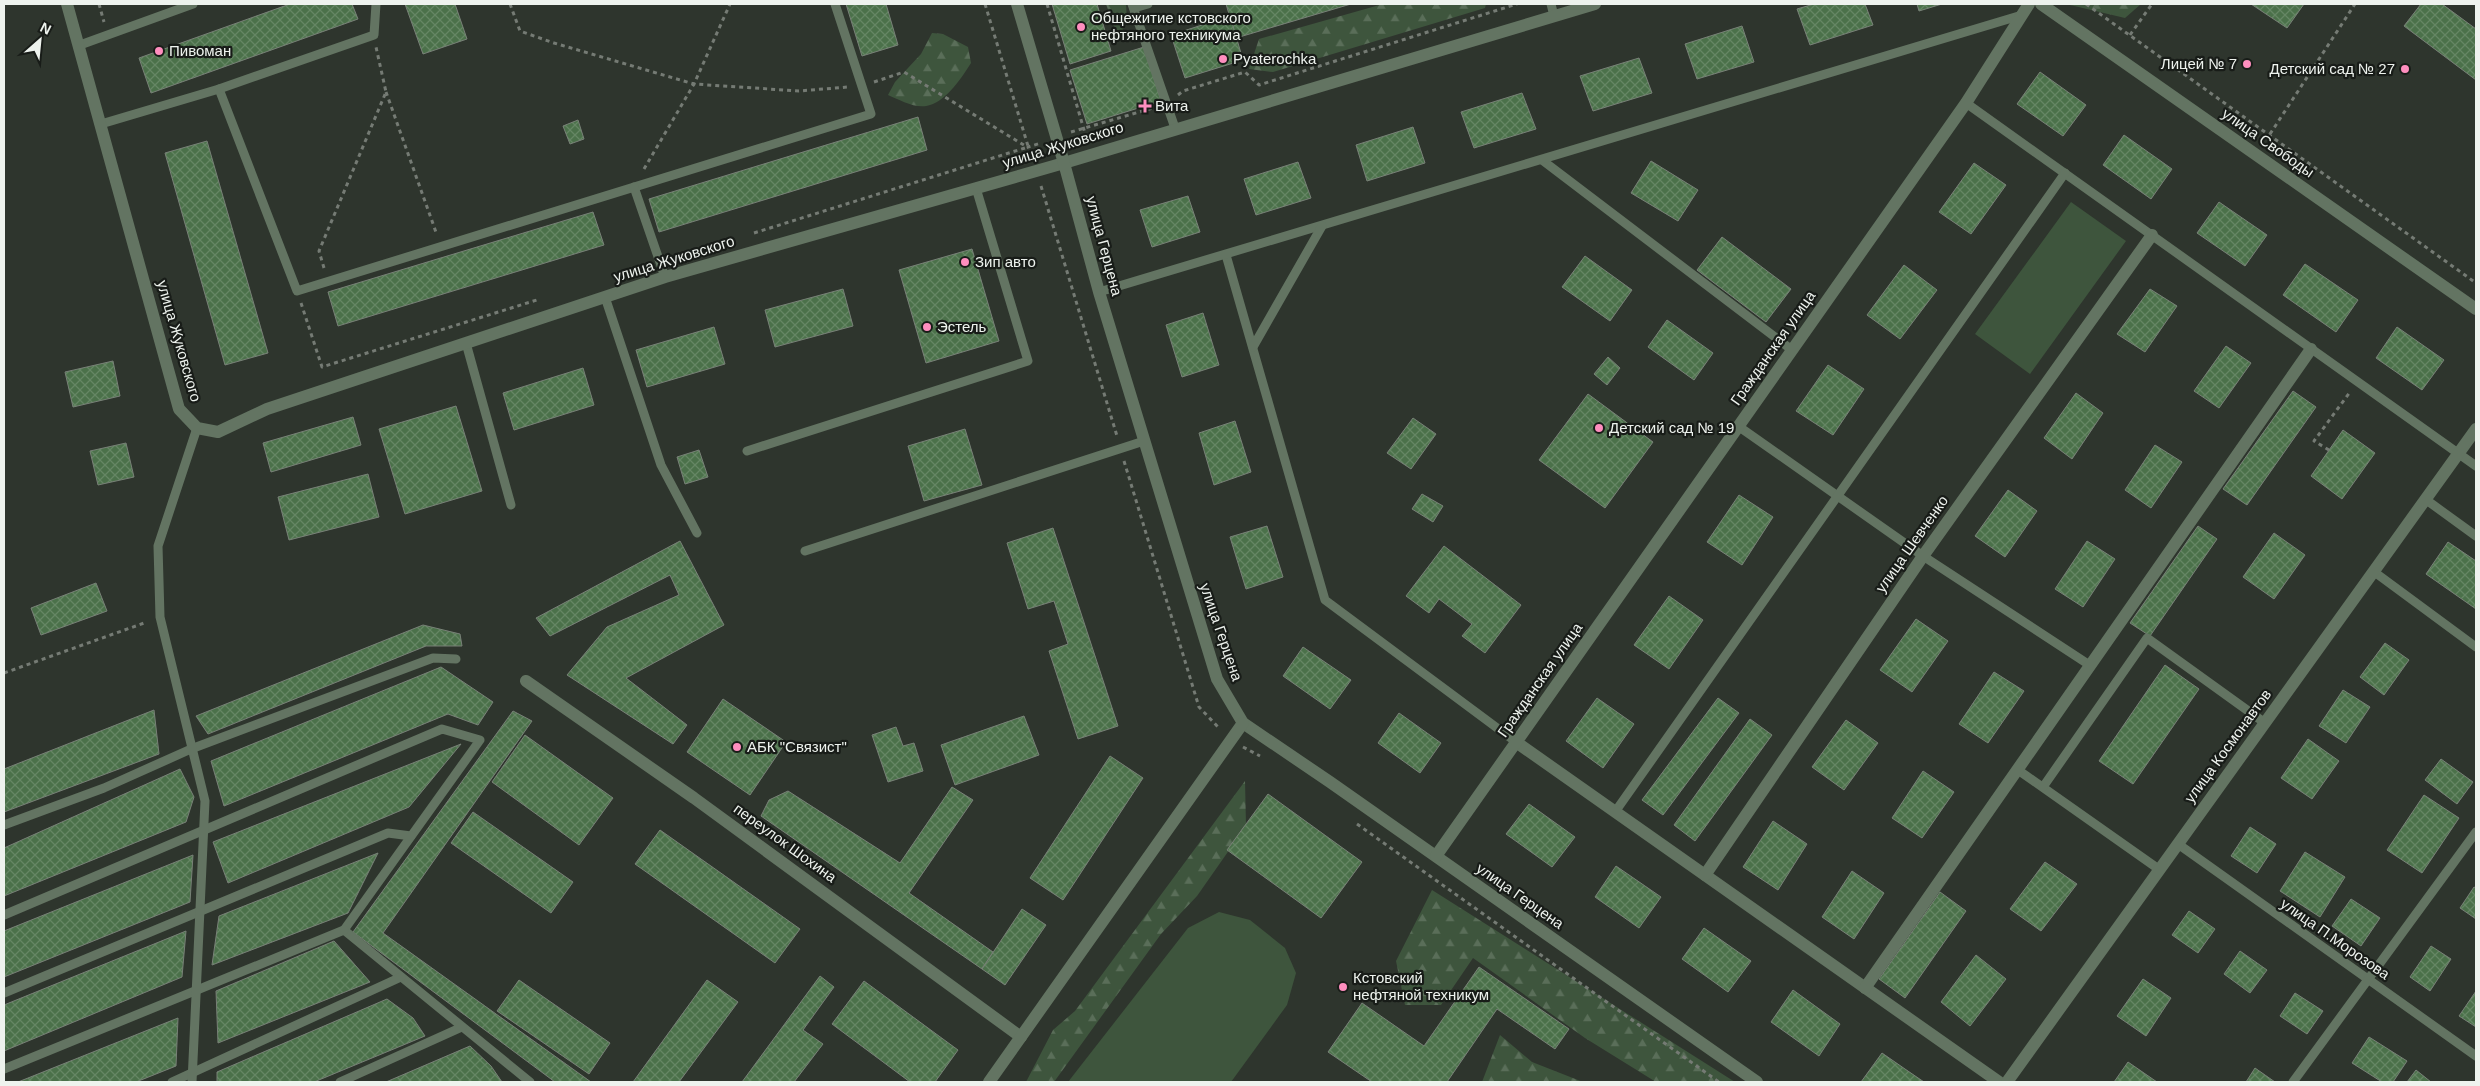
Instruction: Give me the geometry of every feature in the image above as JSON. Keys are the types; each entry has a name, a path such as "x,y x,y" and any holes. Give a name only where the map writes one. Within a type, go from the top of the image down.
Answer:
{"street":[{"name":"улица Жуковского","path":"67,4 80,44 179,409 197,428 218,432 267,409 665,277 1036,171 1552,10 1595,4"},
{"name":"улица Герцена","path":"1017,4 1064,162 1099,292 1216,679 1243,723 1757,1082"},
{"name":"улица Свободы","path":"2041,4 2476,309"},
{"name":"Гражданская улица","path":"1436,856 1966,103 2025,9"},
{"name":"улица Шевченко","path":"1705,876 1923,556 2152,235"},
{"path":"1865,988 2312,349"},
{"name":"улица Космонавтов","path":"2007,1082 2476,429"},
{"name":"переулок Шохина","path":"526,681 702,804 1021,1037"},
{"path":"989,1082 1243,723"},
{"path":"1516,742 1999,1082"}],"lane":[{"path":"80,44 193,4"},
{"path":"101,124 219,89 374,35 376,4"},
{"path":"219,89 297,291 871,114 836,4"},
{"path":"1148,4 1133,6 1175,128"},
{"path":"1099,292 1542,160 2025,9"},
{"path":"1966,103 2476,466"},
{"path":"1542,160 1792,350"},
{"path":"1615,812 2065,173"},
{"path":"634,187 665,277"},
{"path":"747,451 1028,361 976,188"},
{"path":"1253,348 1322,226"},
{"path":"1226,255 1325,600 1516,742"},
{"path":"605,297 661,465 697,533"},
{"path":"466,342 511,505"},
{"path":"1738,426 1923,556 2091,666"},
{"path":"192,1078 205,801 160,617 158,546 197,428"},
{"path":"805,551 1144,441"},
{"path":"2425,499 2476,536"},
{"path":"2373,571 2476,647"},
{"path":"2043,787 2147,638 2265,723"},
{"path":"4,825 104,788 191,749 433,658 456,659"},
{"path":"4,916 442,729 480,740 344,930 4,1069"},
{"path":"2018,770 2160,870"},
{"path":"2293,1082 2476,832"},
{"path":"4,993 200,913 388,833 411,836"},
{"name":"улица П.Морозова","path":"2178,844 2476,1056"},
{"path":"344,930 530,1082"},
{"path":"172,1082 192,1078 401,977"},
{"path":"340,1082 462,1027"}],"path":[{"path":"510,4 520,30 554,43 694,84 798,91 862,86 904,72 1028,147"},
{"path":"634,187 694,84 730,4"},
{"path":"985,4 1028,147"},
{"path":"1083,127 1166,104 1183,91 1245,72 1259,85 1517,4"},
{"path":"2086,4 2476,283"},
{"path":"2130,35 2152,4"},
{"path":"2270,134 2355,4"},
{"path":"374,35 386,92 441,246"},
{"path":"327,281 320,251 386,92"},
{"path":"744,236 1028,147"},
{"path":"1036,171 1199,706 1232,741 1266,759"},
{"path":"297,291 322,367 547,297"},
{"path":"2329,450 2314,441 2358,381"},
{"path":"4,673 160,617"},
{"path":"1352,820 1719,1082"}],"green space":[{"path":"1106,4 1126,4 1127,22 1118,38"},
{"path":"1383,4 1486,4 1485,8 1273,72 1249,69 1259,39"},
{"path":"2066,4 2141,4 2125,18"},
{"path":"932,33 943,34 968,47 971,63 954,87 936,103 925,106 903,102 888,95 895,82 921,54"},
{"path":"2071,202 2126,241 2030,374 1975,334"},
{"path":"1245,781 1246,826 1197,896 1161,934 1054,1082 1026,1082 1053,1030 1075,1011"},
{"path":"1432,890 1735,1082 1656,1082 1585,1038 1473,958 1441,1005 1405,1005 1396,961"},
{"path":"1219,912 1250,920 1285,948 1296,973 1287,1005 1231,1082 1068,1082 1188,928"},
{"path":"1500,1035 1532,1062 1583,1082 1482,1082"}],"building":[{"path":"290,4 352,4 358,19 151,93 139,58"},
{"path":"405,4 455,4 467,39 423,54"},
{"path":"846,4 886,4 898,45 862,56"},
{"name":"Общежитие кстовского нефтяного техникума","path":"1052,4 1097,4 1111,51 1070,64"},
{"path":"1226,4 1351,4 1236,38"},
{"path":"1814,4 1865,4 1873,25 1810,45 1797,9"},
{"path":"1917,4 1942,4 1919,11"},
{"path":"2251,4 2304,4 2287,28"},
{"path":"2421,4 2442,4 2476,29 2476,80 2404,26"},
{"path":"1230,16 1243,60 1185,78 1171,35"},
{"path":"1742,26 1754,62 1697,79 1685,44"},
{"path":"1144,47 1161,101 1087,124 1070,70"},
{"path":"1639,58 1652,93 1593,111 1580,76"},
{"path":"2040,72 2086,105 2063,136 2017,104"},
{"path":"1522,93 1536,129 1474,148 1461,112"},
{"path":"918,117 927,150 659,232 649,199"},
{"path":"578,120 584,139 570,144 563,126"},
{"path":"1413,127 1425,163 1367,181 1356,145"},
{"path":"2124,135 2172,169 2151,199 2103,165"},
{"path":"207,141 268,353 225,365 165,153"},
{"path":"1651,161 1698,190 1678,221 1631,193"},
{"path":"1298,162 1311,198 1256,215 1244,179"},
{"path":"1974,163 2006,185 1971,234 1939,212"},
{"path":"1188,196 1200,232 1152,247 1140,210"},
{"path":"2219,202 2267,235 2245,266 2197,233"},
{"path":"593,212 604,245 338,326 328,292"},
{"path":"1722,237 1791,289 1766,322 1697,270"},
{"path":"972,249 999,341 926,363 899,270"},
{"path":"1585,256 1632,290 1610,321 1562,287"},
{"path":"2305,264 2358,300 2336,332 2283,295"},
{"path":"1904,265 1937,290 1900,339 1867,315"},
{"path":"843,289 853,326 775,347 765,310"},
{"path":"2150,289 2177,306 2145,352 2117,334"},
{"path":"1203,313 1219,365 1182,377 1166,325"},
{"path":"1667,320 1713,353 1694,380 1648,347"},
{"path":"714,327 725,364 647,387 636,350"},
{"path":"2397,327 2444,360 2422,390 2376,358"},
{"path":"2226,346 2251,363 2219,408 2194,391"},
{"path":"1608,357 1620,368 1607,385 1594,374"},
{"path":"113,361 120,396 73,407 65,372"},
{"path":"1828,365 1864,389 1833,435 1796,411"},
{"path":"583,368 594,405 514,430 503,393"},
{"path":"2293,391 2316,407 2247,505 2223,489"},
{"path":"2076,393 2103,413 2072,459 2044,438"},
{"path":"1588,394 1653,442 1605,508 1539,460"},
{"path":"456,406 482,491 405,514 379,429"},
{"path":"353,417 361,445 271,472 263,443"},
{"path":"1413,418 1436,434 1411,469 1387,453"},
{"path":"1235,421 1251,472 1214,485 1199,433"},
{"path":"965,429 982,485 924,501 908,446"},
{"path":"2343,430 2375,453 2342,499 2311,476"},
{"path":"126,443 134,477 98,485 90,451"},
{"path":"2155,445 2182,462 2151,508 2125,490"},
{"path":"699,450 708,477 685,484 677,457"},
{"path":"368,474 379,517 289,540 278,497"},
{"path":"2008,490 2037,511 2005,557 1975,536"},
{"path":"1422,494 1443,506 1433,522 1412,509"},
{"path":"1739,495 1773,517 1742,565 1707,542"},
{"path":"1267,526 1283,577 1246,589 1230,537"},
{"path":"2198,526 2217,539 2150,636 2130,623"},
{"path":"1053,528 1118,726 1078,739 1049,651 1068,644 1054,601 1028,609 1007,543"},
{"path":"2274,533 2305,555 2274,599 2243,577"},
{"path":"680,541 724,625 626,678 687,725 673,744 567,675 607,627 679,595 670,575 550,636 536,618"},
{"path":"2087,541 2115,559 2083,607 2055,589"},
{"path":"2448,542 2476,561 2476,609 2426,574"},
{"path":"1444,546 1521,605 1485,653 1462,636 1472,624 1439,599 1429,613 1406,596"},
{"path":"96,583 107,611 41,635 31,608"},
{"path":"1669,596 1703,620 1669,669 1634,645"},
{"path":"1916,619 1948,641 1912,692 1880,670"},
{"path":"423,625 460,634 462,646 426,646 208,734 196,716"},
{"path":"2385,643 2409,660 2384,695 2360,677"},
{"path":"1303,647 1351,680 1330,709 1283,676"},
{"path":"2165,665 2199,689 2133,784 2099,761"},
{"path":"441,667 493,702 478,725 448,714 224,806 211,761"},
{"path":"1994,672 2024,691 1988,743 1959,724"},
{"path":"2343,690 2370,707 2346,743 2319,726"},
{"path":"1597,698 1634,724 1603,768 1566,741"},
{"path":"1718,698 1739,713 1663,815 1642,800"},
{"name":"АБК \"Связист\"","path":"723,699 786,742 750,795 687,752"},
{"path":"154,710 159,754 4,812 4,769"},
{"path":"513,711 532,721 383,933 591,1082 555,1082 353,932"},
{"path":"1399,713 1441,743 1420,773 1378,743"},
{"path":"1024,716 1039,755 955,785 941,745"},
{"path":"1750,719 1772,735 1695,841 1674,825"},
{"path":"1846,720 1878,743 1844,790 1812,767"},
{"path":"896,727 903,746 914,743 923,771 888,782 872,735"},
{"path":"525,735 613,798 579,845 492,782"},
{"path":"2308,739 2339,761 2312,799 2281,778"},
{"path":"461,744 409,807 228,883 213,842"},
{"path":"1110,756 1143,778 1063,900 1030,878"},
{"path":"2441,759 2473,782 2457,804 2425,780"},
{"path":"180,769 194,797 186,822 4,896 4,848"},
{"path":"1923,771 1954,792 1922,838 1892,818"},
{"path":"952,787 973,800 909,893 993,952 982,969 761,816 769,800 788,791 900,863"},
{"path":"1268,794 1362,862 1321,918 1227,850"},
{"path":"2424,795 2459,818 2422,873 2387,850"},
{"path":"1529,804 1575,837 1552,867 1506,834"},
{"path":"473,812 573,882 551,913 451,843"},
{"path":"1773,821 1807,844 1778,890 1743,867"},
{"path":"2250,827 2276,844 2257,873 2231,856"},
{"path":"660,830 800,929 775,963 635,864"},
{"path":"2305,852 2345,877 2320,917 2280,891"},
{"path":"378,853 348,913 212,965 219,916"},
{"path":"193,855 190,902 4,977 4,931"},
{"path":"2045,862 2077,884 2041,931 2010,909"},
{"path":"1616,866 1661,897 1639,928 1595,897"},
{"path":"1852,871 1884,893 1854,939 1822,917"},
{"path":"2474,887 2476,888 2476,919 2460,908"},
{"path":"1940,892 1966,911 1905,998 1879,979"},
{"path":"2351,899 2380,918 2361,946 2332,926"},
{"path":"1022,909 1046,925 1005,985 982,969"},
{"path":"2189,911 2215,929 2198,953 2172,935"},
{"path":"1704,928 1751,961 1728,992 1682,959"},
{"path":"186,931 182,977 4,1051 4,1005"},
{"path":"334,941 370,982 218,1043 216,991"},
{"path":"2431,946 2451,959 2430,991 2410,977"},
{"path":"2240,951 2267,970 2250,993 2224,974"},
{"path":"1976,955 2006,979 1970,1026 1941,1002"},
{"path":"1479,967 1569,1029 1555,1049 1497,1009 1447,1082 1372,1082 1328,1052 1362,1003 1424,1046"},
{"path":"820,976 834,987 803,1030 823,1044 794,1082 742,1082"},
{"path":"2143,979 2171,998 2146,1036 2117,1016"},
{"path":"519,980 610,1043 589,1074 497,1011"},
{"path":"707,980 738,1002 679,1082 633,1082"},
{"path":"864,981 958,1050 935,1082 910,1082 832,1024"},
{"path":"1793,990 1840,1024 1819,1056 1771,1022"},
{"path":"2476,991 2476,1027 2459,1016"},
{"path":"2295,993 2323,1011 2307,1034 2280,1016"},
{"path":"387,999 413,1018 425,1036 314,1082 217,1082 217,1072"},
{"path":"178,1018 176,1066 136,1082 18,1082"},
{"path":"2369,1037 2407,1061 2393,1082 2382,1082 2352,1063"},
{"path":"470,1046 491,1066 502,1082 386,1082"},
{"path":"1882,1053 1905,1069 1924,1082 1861,1082"},
{"path":"2128,1062 2157,1082 2114,1082"},
{"path":"2255,1068 2275,1082 2246,1082"},
{"path":"2416,1070 2431,1082 2407,1082"}],"place":[{"name":"Общежитие кстовского нефтяного техникума","path":"1081,27"},
{"name":"Пивоман","path":"159,51"},
{"name":"Pyaterochka","path":"1223,59"},
{"name":"Лицей № 7","path":"2247,64"},
{"name":"Детский сад № 27","path":"2405,69"},
{"name":"Вита","path":"1145,106"},
{"name":"Зип авто","path":"965,262"},
{"name":"Эстель","path":"927,327"},
{"name":"Детский сад № 19","path":"1599,428"},
{"name":"АБК \"Связист\"","path":"737,747"},
{"name":"Кстовский нефтяной техникум","path":"1343,987"}]}
